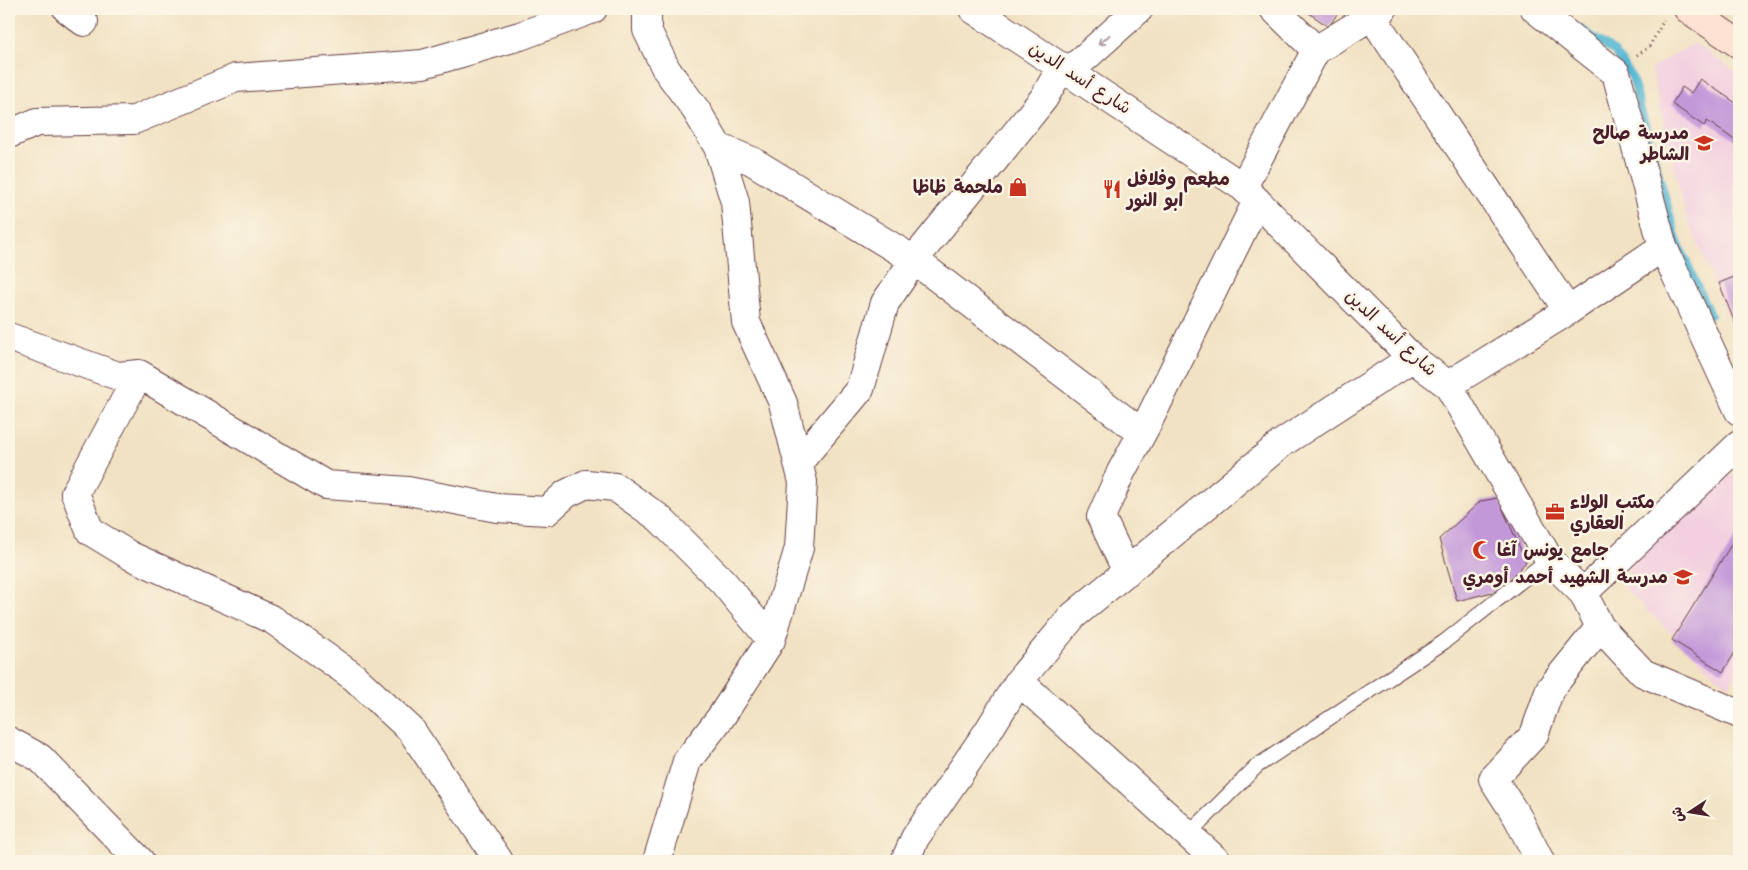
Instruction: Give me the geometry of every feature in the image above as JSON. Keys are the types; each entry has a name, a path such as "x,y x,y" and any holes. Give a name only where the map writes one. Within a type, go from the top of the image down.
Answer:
{"main road":[{"path":"1677,13 1739,44"}],"street":[{"path":"9,134 37,122 134,120 236,78 423,64 520,36 593,9"},
{"path":"647,9 647,30 666,69 696,110 718,147 735,202 746,322 783,403 803,482 799,548 771,640 721,717 687,760 656,861"},
{"name":"شارع أسد الدين","path":"973,9 1066,68 1250,194 1412,358 1448,385 1549,559 1583,593 1600,627 1643,673 1739,714"},
{"path":"798,462 860,389 886,303 914,260 1066,68 1138,9"},
{"path":"1274,9 1316,50"},
{"path":"1535,9 1624,66 1663,247 1739,411"},
{"path":"1127,572 1101,517 1121,472 1142,433 1316,50 1377,12 1568,311"},
{"path":"718,147 752,161 914,260 1142,433"},
{"path":"1448,385 1568,311 1663,247"},
{"path":"9,337 118,376 139,374 326,485 408,491 497,508 547,511 566,494 586,484 615,487 659,518 723,582 771,640"},
{"path":"905,861 915,838 987,734 1019,680 1073,616 1282,443 1412,358"},
{"path":"139,374 76,493 90,531 131,556 273,620 354,677 410,730 499,861"},
{"path":"1583,593 1739,445"},
{"path":"1540,861 1518,818 1493,779 1534,735 1550,689 1600,627"},
{"path":"1019,680 1217,861"},
{"path":"9,740 40,758 140,861"}],"lane":[{"path":"1188,835 1257,766 1444,642 1549,559"}],"path":[{"path":"1624,66 1649,47 1677,13"}],"shaded area":[{"name":"مدرسة صالح الشاطر","path":"1694,43 1739,74 1739,343 1685,213 1651,68"},
{"name":"مدرسة الشهيد أحمد أومري","path":"1727,476 1739,476 1739,667 1728,687 1625,589 1629,566"}],"building":[{"path":"1303,9 1340,9 1329,27"},
{"path":"1700,79 1739,105 1739,143 1707,121 1704,126 1672,104 1682,87 1691,93"},
{"path":"1739,275 1739,321 1735,323 1719,283"},
{"name":"جامع يونس آغا","path":"1498,498 1526,562 1500,590 1457,601 1439,539 1481,501"},
{"path":"1739,532 1739,646 1723,672 1672,640"}],"waterway":[{"path":"1580,28 1615,52 1632,77 1677,240 1710,315"}],"place":[{"name":"مدرسة صالح الشاطر","path":"1704,143"},
{"name":"ملحمة ظاظا","path":"1018,187"},
{"name":"مطعم وفلافل ابو النور","path":"1112,189"},
{"name":"مكتب الولاء العقاري","path":"1555,512"},
{"name":"جامع يونس آغا","path":"1482,550"},
{"name":"مدرسة الشهيد أحمد أومري","path":"1683,577"}]}
